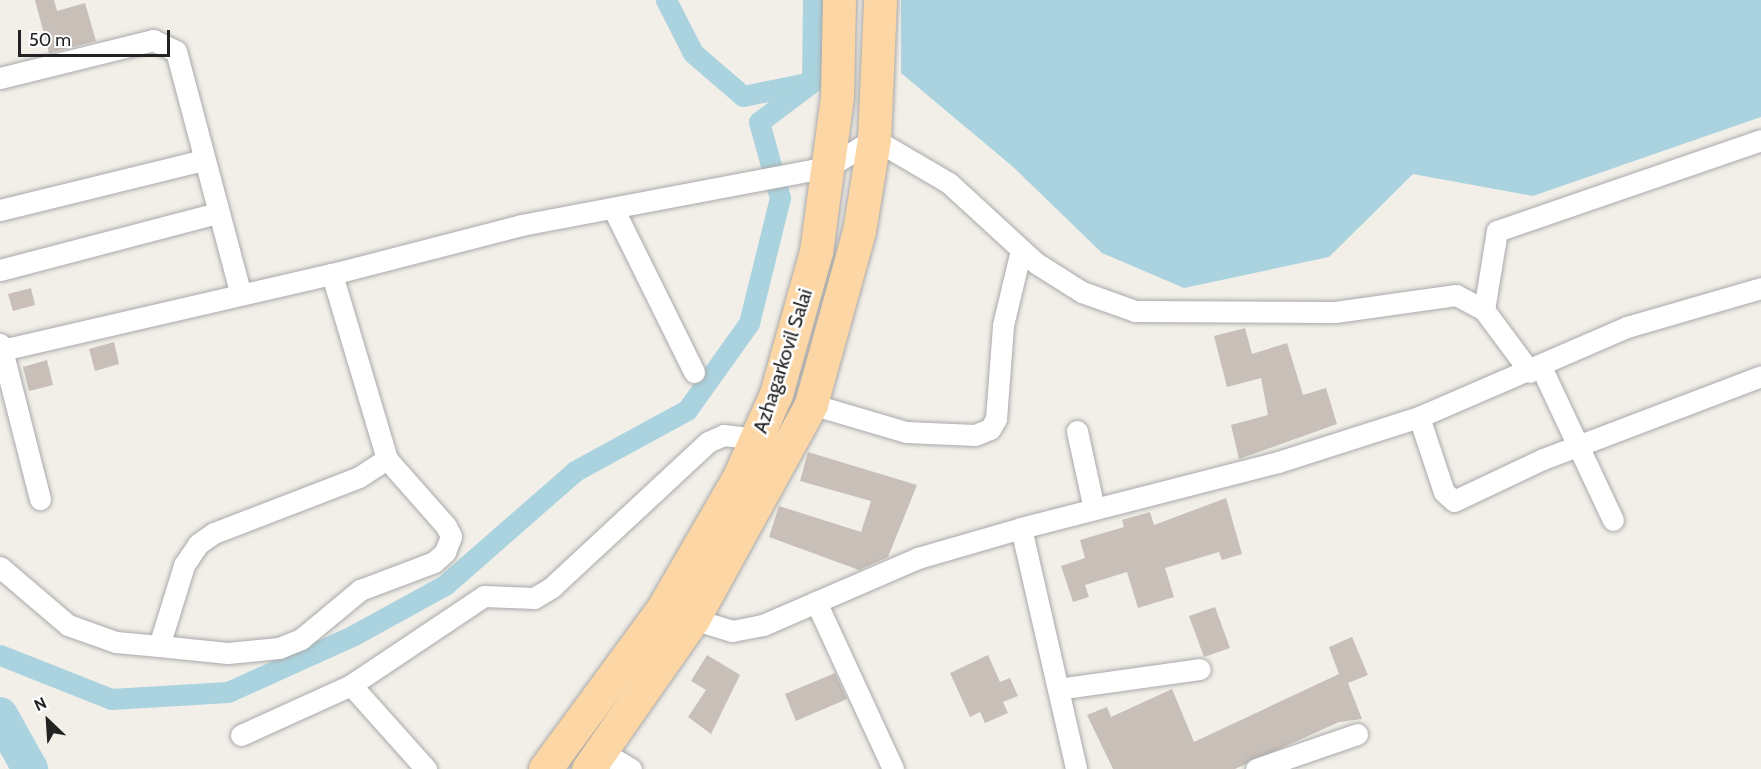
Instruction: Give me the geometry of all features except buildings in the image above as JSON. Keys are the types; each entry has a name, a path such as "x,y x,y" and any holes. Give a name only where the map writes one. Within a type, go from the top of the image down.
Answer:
{"main road":[{"name":"Azhagarkovil Salai","path":"545,769 678,614 758,439 796,333 816,252 837,96 839,0"},
{"name":"Azhagarkovil Salai","path":"595,760 678,614 811,404 856,242 874,140 880,0"}],"street":[{"path":"0,78 153,40 168,43 182,63 204,160 240,292"},
{"path":"40,499 1,347 240,292 332,274 521,225 828,167 874,140 949,183 1021,250 1082,292 1135,311 1335,312 1443,293 1484,310 1536,370 1579,446 1613,520"},
{"path":"1484,310 1497,231 1761,140"},
{"path":"0,210 204,160"},
{"path":"613,208 694,372"},
{"path":"0,270 218,213"},
{"path":"811,404 906,432 975,435 990,429 996,419 1003,325 1021,250"},
{"path":"0,567 68,625 116,642 228,653 279,648 301,639 360,590 434,562 445,552 451,536 446,526 387,459 332,274"},
{"path":"678,614 732,631 764,625 918,558 1419,417 1536,370 1627,327 1761,288"},
{"path":"1419,417 1444,492 1454,501 1579,446 1761,376"},
{"path":"1077,431 1094,509"},
{"path":"241,735 351,685 484,596 525,601 552,587 715,437 758,439"},
{"path":"159,646 184,565 198,544 213,532 359,477 387,459"},
{"path":"1021,528 1076,769"},
{"path":"816,602 893,769"},
{"path":"1058,689 1200,669"},
{"path":"351,685 426,769"},
{"path":"1256,769 1357,734"},
{"path":"595,760 631,769"}],"water":[{"path":"901,0 1761,0 1761,117 1533,196 1413,174 1329,257 1184,288 1102,253 1012,166 901,73"}],"waterway":[{"path":"666,0 693,53 743,96 812,82 813,0"},
{"path":"0,655 111,699 228,692 354,635 445,585 575,471 687,410 749,323 780,198 759,122 812,82"},
{"path":"0,715 30,769"}]}
